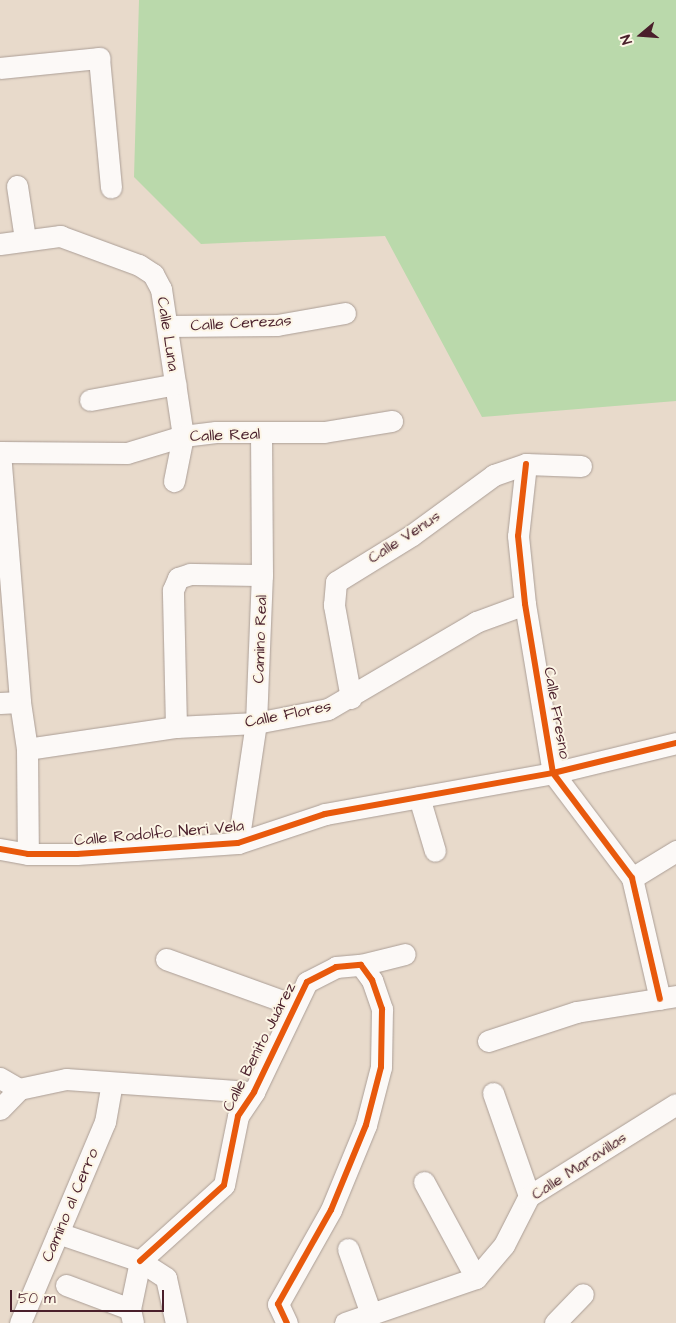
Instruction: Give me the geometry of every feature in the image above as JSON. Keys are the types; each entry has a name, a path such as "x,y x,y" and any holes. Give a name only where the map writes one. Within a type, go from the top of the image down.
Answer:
{"street":[{"path":"0,68 99,58 111,187"},
{"path":"17,186 25,239"},
{"name":"Calle Luna","path":"0,244 25,239 60,236 138,265 153,274 162,289 183,436 174,481"},
{"name":"Calle Cerezas","path":"168,326 276,324 345,313"},
{"path":"90,400 176,384"},
{"name":"Calle Real","path":"0,452 127,453 183,436 216,432 261,434 324,432 392,421"},
{"name":"Camino Real","path":"238,843 256,723 262,576 261,434"},
{"path":"0,452 10,702 27,749 28,854"},
{"name":"Calle Venus","path":"351,698 334,605 336,582 412,535 494,475 526,464 581,466"},
{"name":"Calle Fresno","path":"526,464 518,536 525,604 553,773 632,878 668,997"},
{"path":"176,727 173,590 178,578 190,574 262,576"},
{"name":"Calle Flores","path":"27,749 176,727 256,723 328,709 351,698 468,627 525,604"},
{"name":"Calle Rodolfo Neri Vela","path":"0,849 28,854 77,854 238,843 325,814 553,773 676,743"},
{"path":"419,797 435,851"},
{"path":"632,878 676,850"},
{"name":"Calle Benito Juárez","path":"140,1260 224,1185 238,1116 254,1092 294,1005 308,982 336,967 361,964 405,954"},
{"name":"Calle Benito Juárez","path":"166,959 294,1005"},
{"path":"286,1323 278,1304 331,1210 366,1125 381,1067 382,1009 372,980 361,964"},
{"path":"488,1041 576,1012 668,997"},
{"path":"0,1078 18,1089"},
{"path":"0,1110 18,1089 66,1079 112,1084 254,1092"},
{"name":"Camino al Cerro","path":"20,1323 105,1122 112,1084"},
{"path":"493,1093 529,1196"},
{"name":"Calle Maravillas","path":"476,1278 504,1245 529,1196 676,1104"},
{"path":"345,1323 476,1278 424,1182"},
{"path":"58,1233 140,1260 166,1278 176,1323"},
{"path":"348,1249 371,1314"},
{"path":"66,1285 131,1316 140,1260"},
{"path":"555,1323 583,1294"}],"green space":[{"path":"139,0 676,0 676,401 482,417 385,236 201,244 134,177"}],"cycle path":[{"path":"526,464 518,536 525,604 553,773 632,878 660,999"},
{"path":"0,849 28,854 77,854 238,843 325,814 553,773 676,743"},
{"path":"140,1261 224,1185 238,1116 254,1092 307,982 336,967 361,965 372,980 382,1009 381,1067 366,1125 331,1210 278,1304 287,1323"}]}
